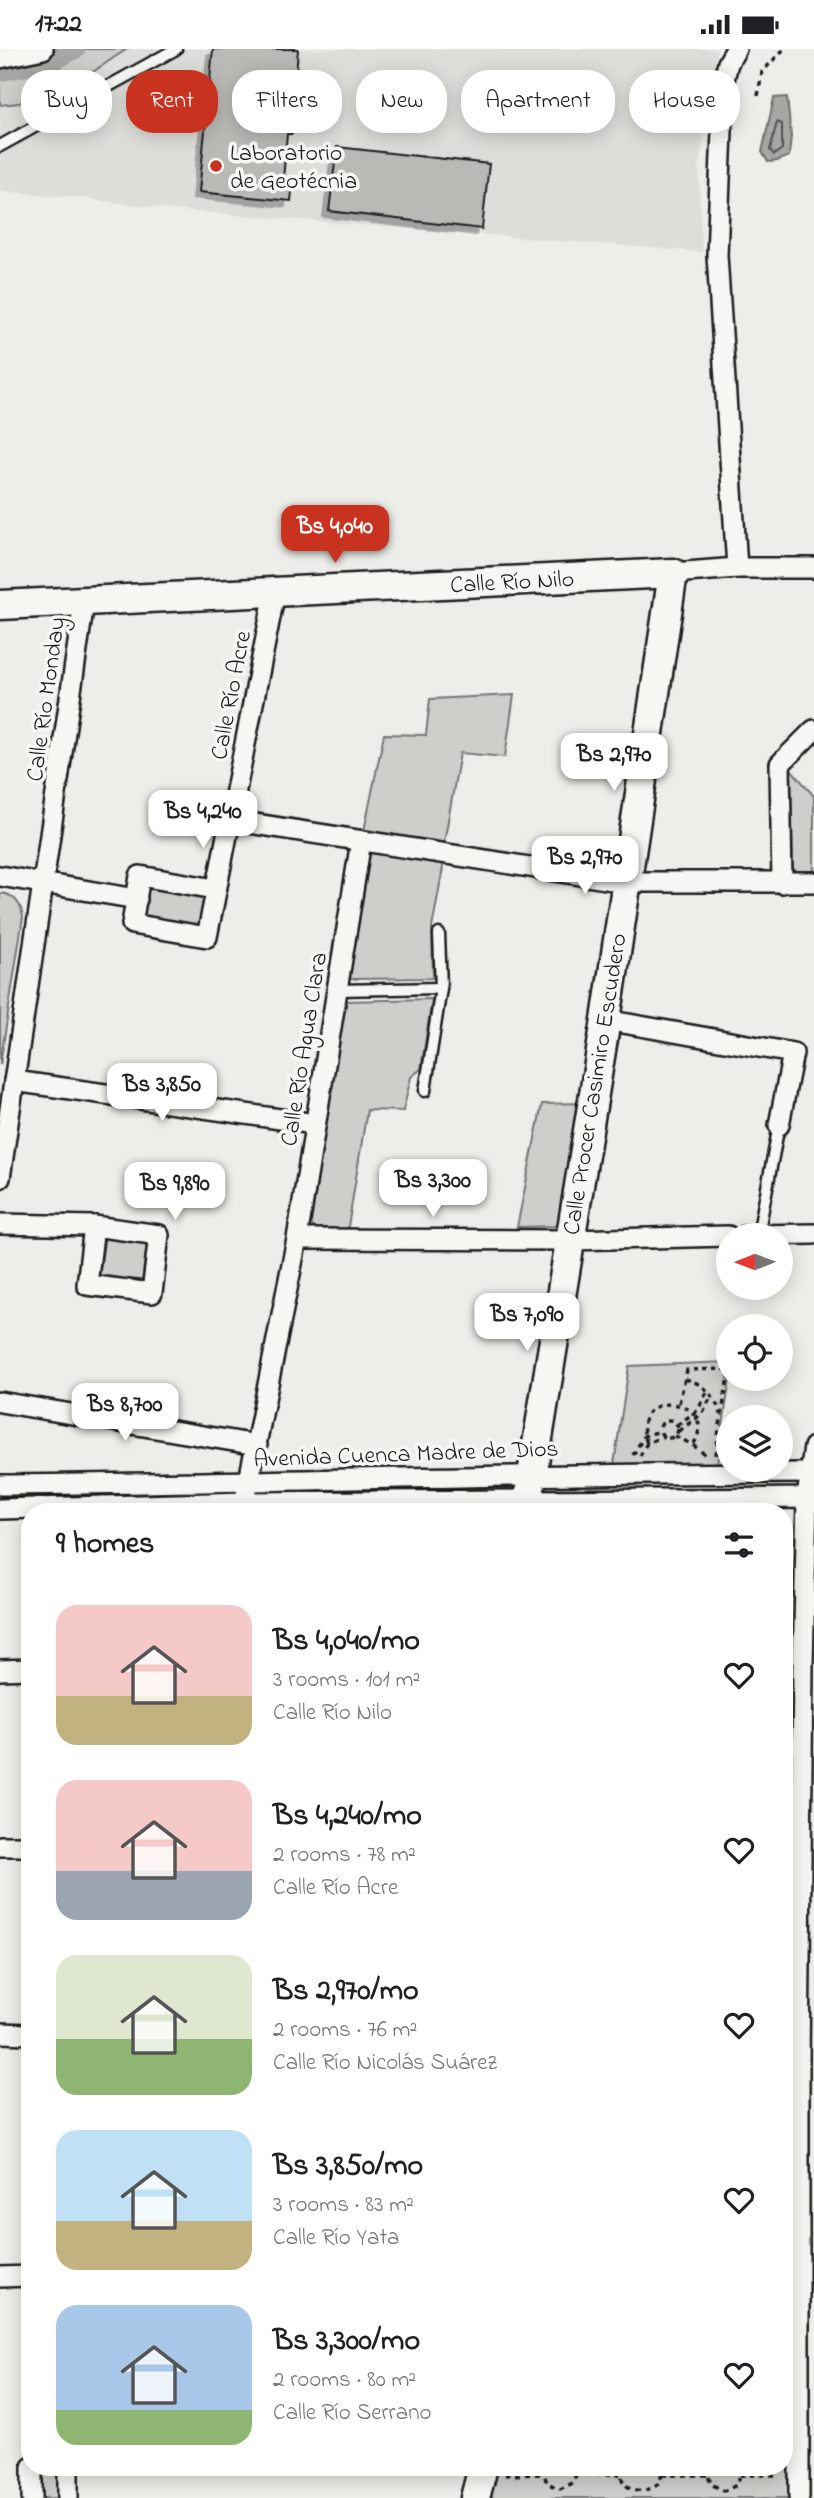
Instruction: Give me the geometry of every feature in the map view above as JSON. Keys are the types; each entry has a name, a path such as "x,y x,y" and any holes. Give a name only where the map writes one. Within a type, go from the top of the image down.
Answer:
{"main road":[{"name":"Calle Río Nilo","path":"0,605 673,573"},
{"name":"Calle Procer Casimiro Escudero","path":"529,1495 606,1020 673,573"},
{"path":"475,2498 490,2476"}],"street":[{"path":"0,58 43,49"},
{"path":"736,49 724,80 717,255 737,568"},
{"name":"Calle Río Nilo","path":"673,573 737,568 814,568"},
{"name":"Calle Río Acre","path":"137,899 132,924 208,936 215,889 275,592"},
{"name":"Calle Río Monday","path":"0,1178 84,602"},
{"path":"782,883 780,764 814,730"},
{"path":"230,820 625,882 814,882"},
{"name":"Calle Río Agua Clara","path":"246,1499 297,1239 361,841"},
{"path":"0,876 137,899 141,876 215,889"},
{"path":"606,1020 793,1053 779,1125"},
{"path":"14,1081 315,1124"},
{"path":"0,1224 94,1226 159,1235 152,1293 87,1285 94,1226"},
{"path":"793,1234 814,1234"},
{"path":"297,1239 570,1240 716,1236"},
{"path":"0,1402 257,1445"},
{"path":"799,2498 806,2454 799,2321 806,2180 799,2037 800,1665 814,1447"},
{"name":"Avenida Cuenca Madre de Dios","path":"0,1485 246,1499 529,1495 812,1473"},
{"name":"Avenida Cuenca Madre de Dios","path":"148,1503 529,1495 811,1498"},
{"name":"Avenida Cuenca Madre de Dios","path":"0,1509 21,1508"},
{"path":"0,1670 21,1669"},
{"path":"0,1846 21,1846"},
{"path":"0,2033 21,2034"},
{"path":"0,2277 21,2276"},
{"path":"32,2476 32,2498"},
{"path":"68,2476 68,2498"}],"lane":[{"path":"0,146 176,49"},
{"path":"425,1091 441,988 439,934"},
{"path":"338,990 441,988"},
{"path":"760,1223 779,1125"}],"path":[{"path":"758,96 762,72 784,49"},
{"path":"679,1404 687,1370 716,1369"},
{"path":"685,1379 695,1381 708,1390 717,1405"},
{"path":"677,1425 694,1415 708,1390"},
{"path":"660,1431 669,1438 675,1436 704,1413 712,1395"},
{"path":"647,1443 643,1427 650,1412 663,1404 679,1404 694,1415 696,1420 698,1432 693,1445"},
{"path":"660,1431 663,1423 668,1420 674,1421 678,1431"},
{"path":"631,1462 644,1436 660,1431"},
{"path":"639,1462 641,1450 647,1443 664,1436"},
{"path":"675,1436 693,1445 714,1461 716,1450"},
{"path":"545,2476 551,2486 560,2489 569,2486 575,2476"},
{"path":"621,2476 623,2486 637,2497"},
{"path":"650,2495 659,2487 662,2476"},
{"path":"708,2476 711,2484 724,2491 737,2485 740,2476"}],"shaded area":[{"path":"55,49 127,49 96,70 21,70 21,102 0,105 0,65 43,56"},
{"path":"127,49 717,49 714,70 629,70 629,133 704,133 699,169 702,252 175,210 0,191 0,105 21,102 21,133 112,133 112,70 85,70"},
{"path":"514,695 505,757 460,753 444,843 364,831 384,734 426,735 430,699"},
{"path":"791,769 814,796 814,876 800,875 793,868"},
{"path":"365,849 444,862 432,928 433,978 349,979"},
{"path":"148,883 206,894 200,929 141,918"},
{"path":"0,893 9,895 16,901 23,917 0,1065"},
{"path":"432,999 421,1069 411,1077 403,1111 367,1110 347,1233 316,1230 308,1220 344,1001"},
{"path":"581,1103 559,1226 517,1227 542,1104"},
{"path":"105,1235 147,1241 142,1283 99,1278"},
{"path":"716,1362 716,1391 728,1391 726,1405 716,1405 716,1464 614,1464 629,1366"},
{"path":"40,2476 59,2476 59,2498 40,2498"},
{"path":"492,2476 789,2476 789,2498 486,2498"}],"water":[{"path":"787,97 791,136 789,156 768,162 762,152 774,98"}],"building":[{"path":"213,49 298,49 297,70 232,70 232,133 292,133 287,134 283,180 293,180 291,201 199,192 205,133 218,133 218,70 211,70"},
{"path":"337,147 489,164 482,229 329,211"}],"waterway":[{"path":"0,72 54,61 76,49"}],"place":[{"name":"Laboratorio de Geotécnia","path":"216,166"}]}
